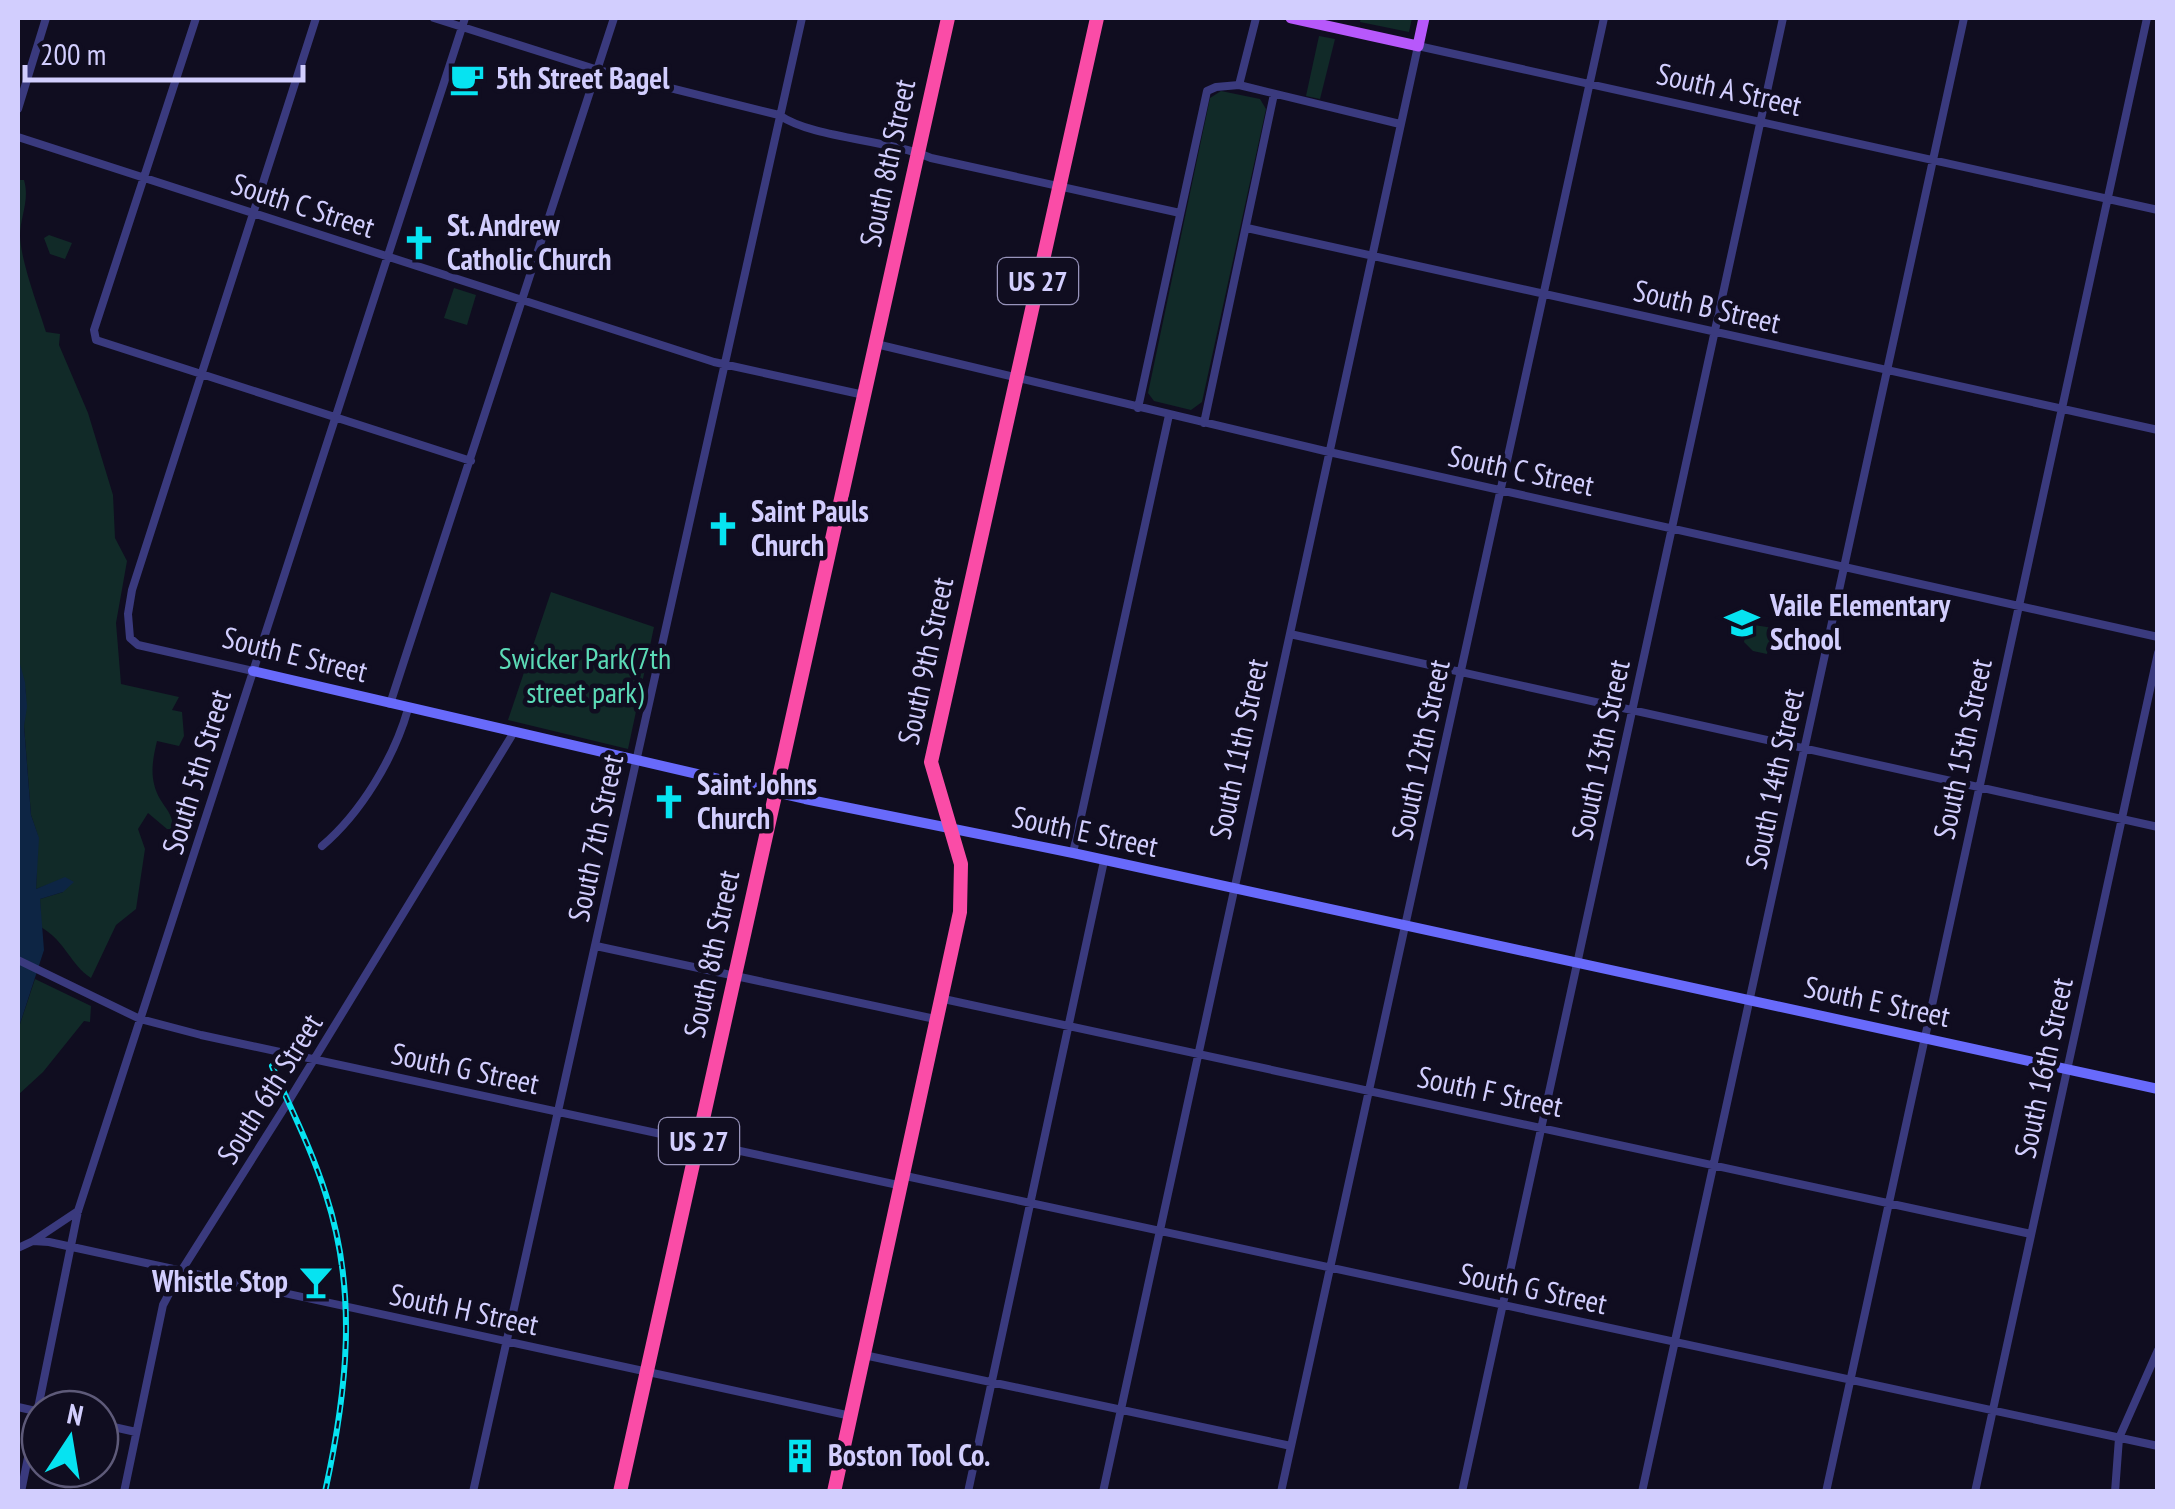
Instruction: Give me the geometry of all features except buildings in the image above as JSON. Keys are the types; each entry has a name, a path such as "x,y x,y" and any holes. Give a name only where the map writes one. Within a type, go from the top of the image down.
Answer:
{"highway":[{"name":"South 8th Street","path":"620,1492 948,18"},
{"name":"South 9th Street","path":"834,1492 961,895 957,845 948,828 930,762 1097,18"}],"main road":[{"name":"South A Street","path":"1290,18 1418,46"},
{"name":"South 11th Street","path":"1418,46 1424,18"}],"street":[{"path":"18,110 46,18"},
{"path":"196,18 94,334 98,342 471,460"},
{"path":"201,375 316,18"},
{"path":"434,18 463,22 598,70 779,115 798,124 930,158 1180,212"},
{"path":"390,704 614,18"},
{"name":"South 7th Street","path":"473,1492 802,18"},
{"path":"1239,86 1256,18"},
{"name":"South 12th Street","path":"1282,1492 1604,18"},
{"name":"South 13th Street","path":"1462,1492 1782,18"},
{"name":"South 14th Street","path":"1642,1492 1964,18"},
{"name":"South 15th Street","path":"1826,1492 2147,18"},
{"name":"South 5th Street","path":"42,1389 78,1212 463,22"},
{"name":"South A Street","path":"1418,46 2158,210"},
{"name":"South 11th Street","path":"1103,1492 1418,46"},
{"path":"1138,408 1206,96 1216,87 1239,86 1400,124"},
{"path":"1204,423 1274,94"},
{"name":"South C Street","path":"18,138 723,364 864,395"},
{"name":"South B Street","path":"1247,228 2158,430"},
{"name":"South C Street","path":"876,344 1329,452 2158,637"},
{"name":"South E Street","path":"201,375 132,590 128,631 138,645 776,791 2158,1088"},
{"path":"1073,853 1169,415"},
{"path":"1290,634 2158,827"},
{"name":"South 16th Street","path":"1975,1492 2158,653"},
{"path":"322,846 345,827 400,738 408,708"},
{"name":"South 6th Street","path":"124,1492 163,1306 180,1272 191,1260 514,732"},
{"path":"968,1492 1104,862"},
{"path":"596,946 935,1019"},
{"name":"South G Street","path":"18,960 140,1019 315,1059 558,1113 1030,1205 2158,1446"},
{"name":"South F Street","path":"939,998 2032,1234"},
{"path":"18,1248 78,1212"},
{"name":"South H Street","path":"33,1241 851,1416"},
{"path":"2115,1492 2119,1438 2158,1350"},
{"path":"864,1354 1291,1446"},
{"path":"120,1428 136,1432"}],"green space":[{"path":"1361,18 1412,18 1409,32 1360,22"},
{"path":"1319,36 1335,39 1320,99 1306,96"},
{"path":"1221,91 1260,99 1266,109 1202,402 1191,410 1154,401 1148,393 1210,98"},
{"path":"18,180 24,180 26,187 20,236 27,271 46,332 60,334 59,345 88,413 113,495 115,538 127,561 116,623 121,684 179,697 172,710 182,712 184,736 179,746 157,741 153,763 154,784 174,829 167,829 148,813 138,829 145,849 136,909 116,925 91,978 41,927 40,899 63,892 61,880 36,889 38,836 31,815 24,726 26,693 18,657"},
{"path":"49,235 72,243 65,259 50,254 44,238"},
{"path":"454,288 476,295 467,325 444,318"},
{"name":"Swicker Park(7th street park)","path":"551,592 654,627 628,749 508,720"},
{"path":"1748,624 1773,628 1767,654 1753,651 1744,642"},
{"path":"35,979 91,1006 90,1022 84,1021 43,1072 18,1095 18,1030"}],"water":[{"path":"18,657 25,682 31,815 39,838 36,889 65,877 74,882 63,892 40,899 44,950 18,1030"}],"railway":[{"path":"272,1066 320,1178 342,1269 346,1343 339,1417 325,1492"}],"place":[{"name":"5th Street Bagel","path":"467,79"},
{"name":"St. Andrew Catholic Church","path":"419,243"},
{"name":"Saint Pauls Church","path":"723,529"},
{"name":"Vaile Elementary School","path":"1742,623"},
{"name":"Saint Johns Church","path":"669,802"},
{"name":"Whistle Stop","path":"316,1282"},
{"name":"Boston Tool Co.","path":"800,1456"}]}
